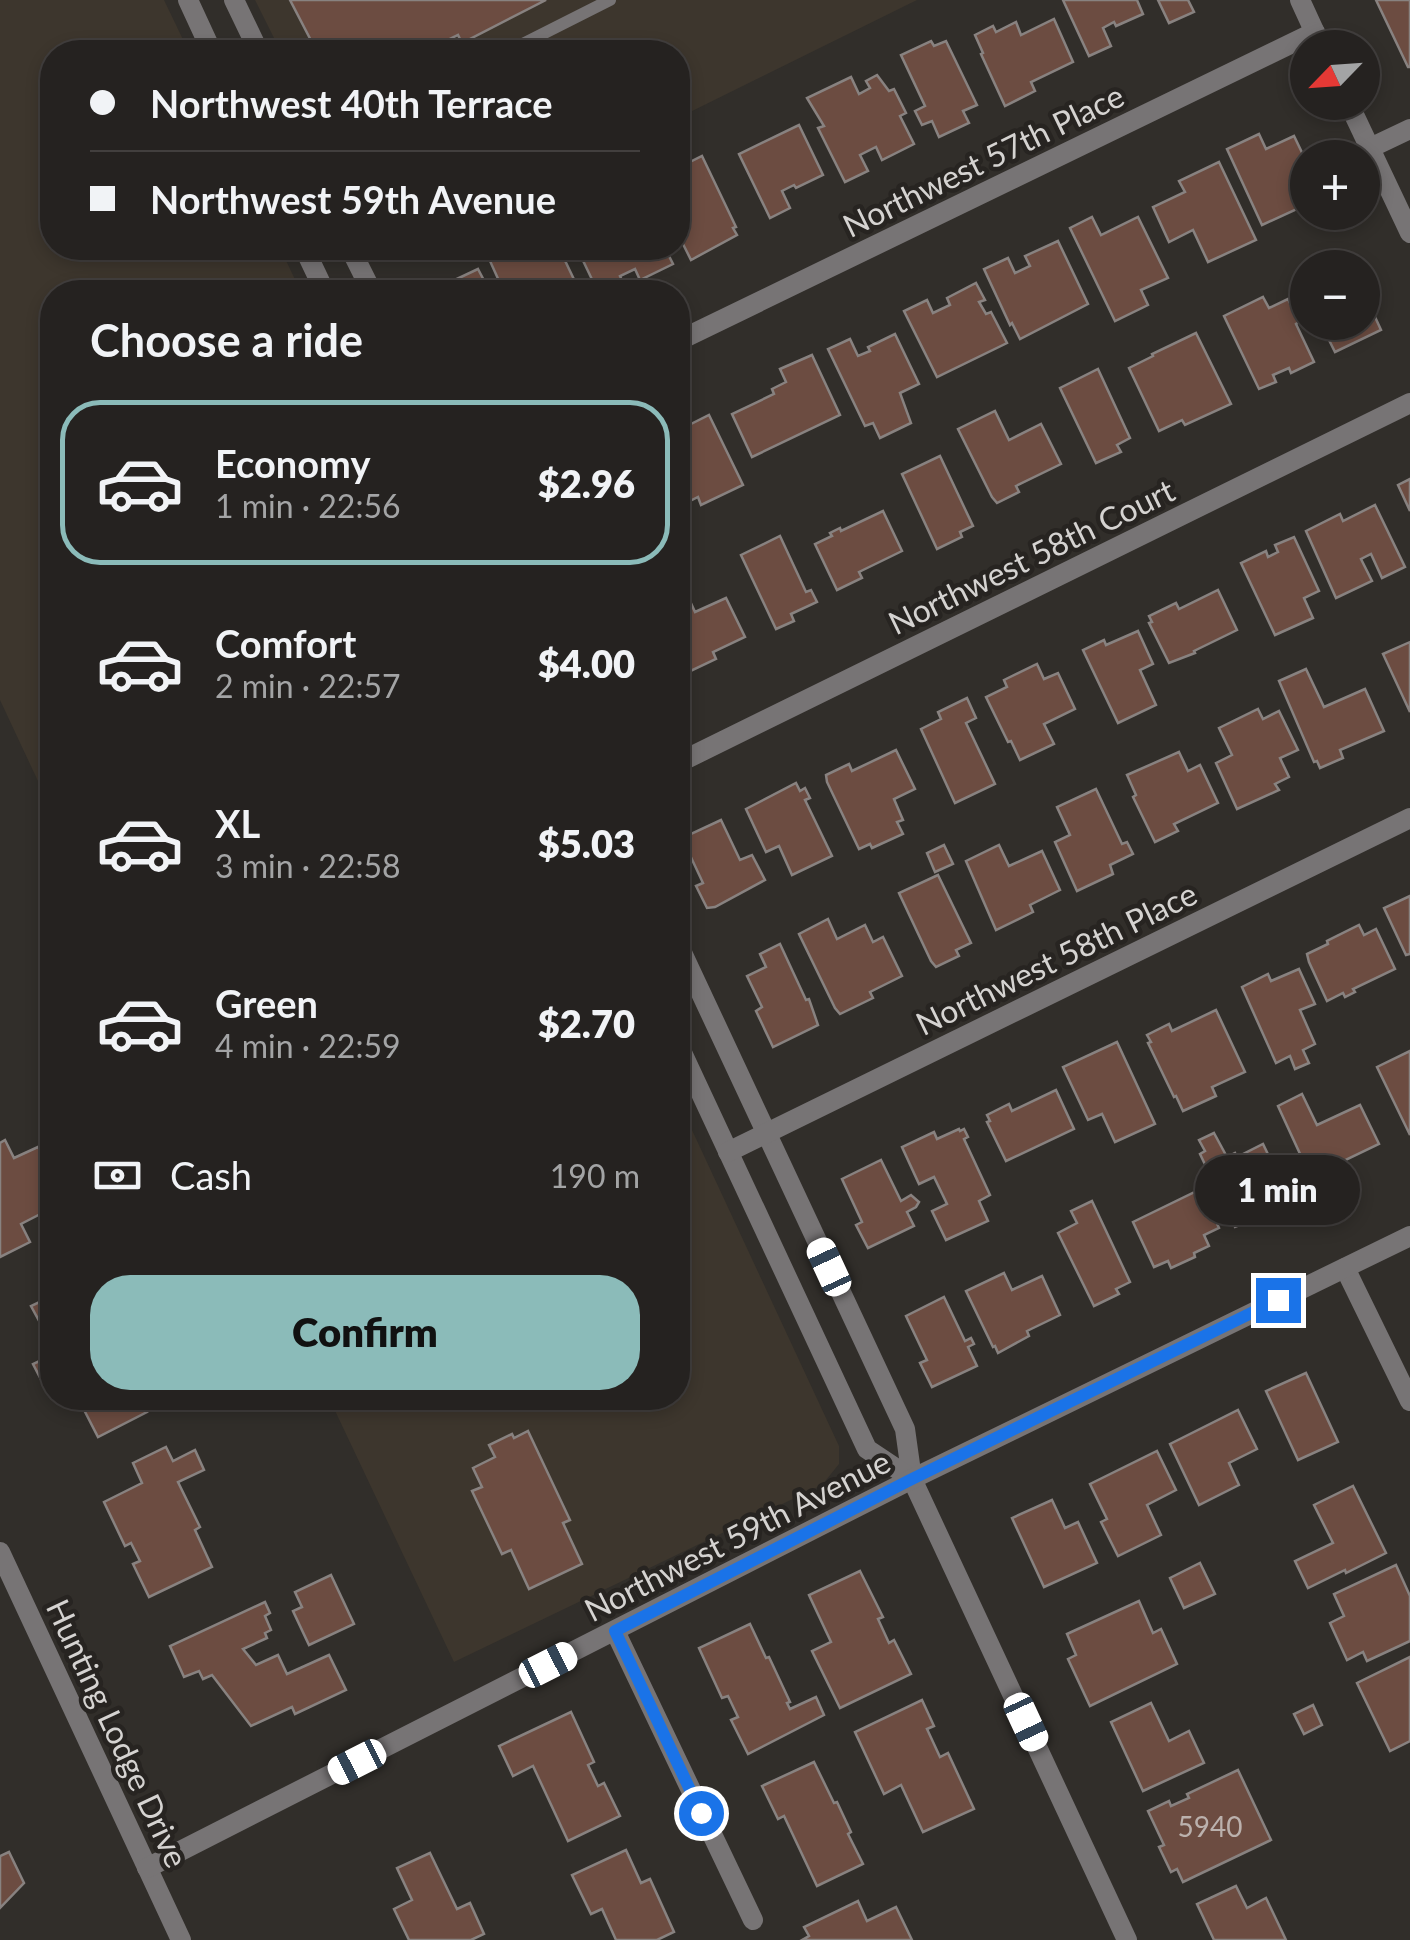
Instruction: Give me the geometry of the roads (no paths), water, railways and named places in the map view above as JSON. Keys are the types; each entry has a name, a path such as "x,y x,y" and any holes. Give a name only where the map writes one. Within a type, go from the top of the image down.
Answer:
{"street":[{"path":"188,0 206,40"},
{"path":"234,0 252,40"},
{"path":"1300,0 1314,30"},
{"name":"Northwest 57th Place","path":"690,335 1290,54"},
{"path":"1380,143 1410,129"},
{"path":"1380,169 1410,233"},
{"name":"Northwest 58th Court","path":"690,757 1410,403"},
{"name":"Northwest 58th Place","path":"728,1152 1410,818"},
{"path":"690,970 905,1428 912,1479 1127,1940"},
{"path":"690,1070 868,1449 912,1479"},
{"name":"Northwest 59th Avenue","path":"148,1868 912,1479 1410,1236"},
{"path":"1345,1268 1410,1402"},
{"name":"Hunting Lodge Drive","path":"0,1552 181,1940"},
{"path":"615,1631 752,1920"}],"lane":[{"path":"531,40 610,0"}]}
